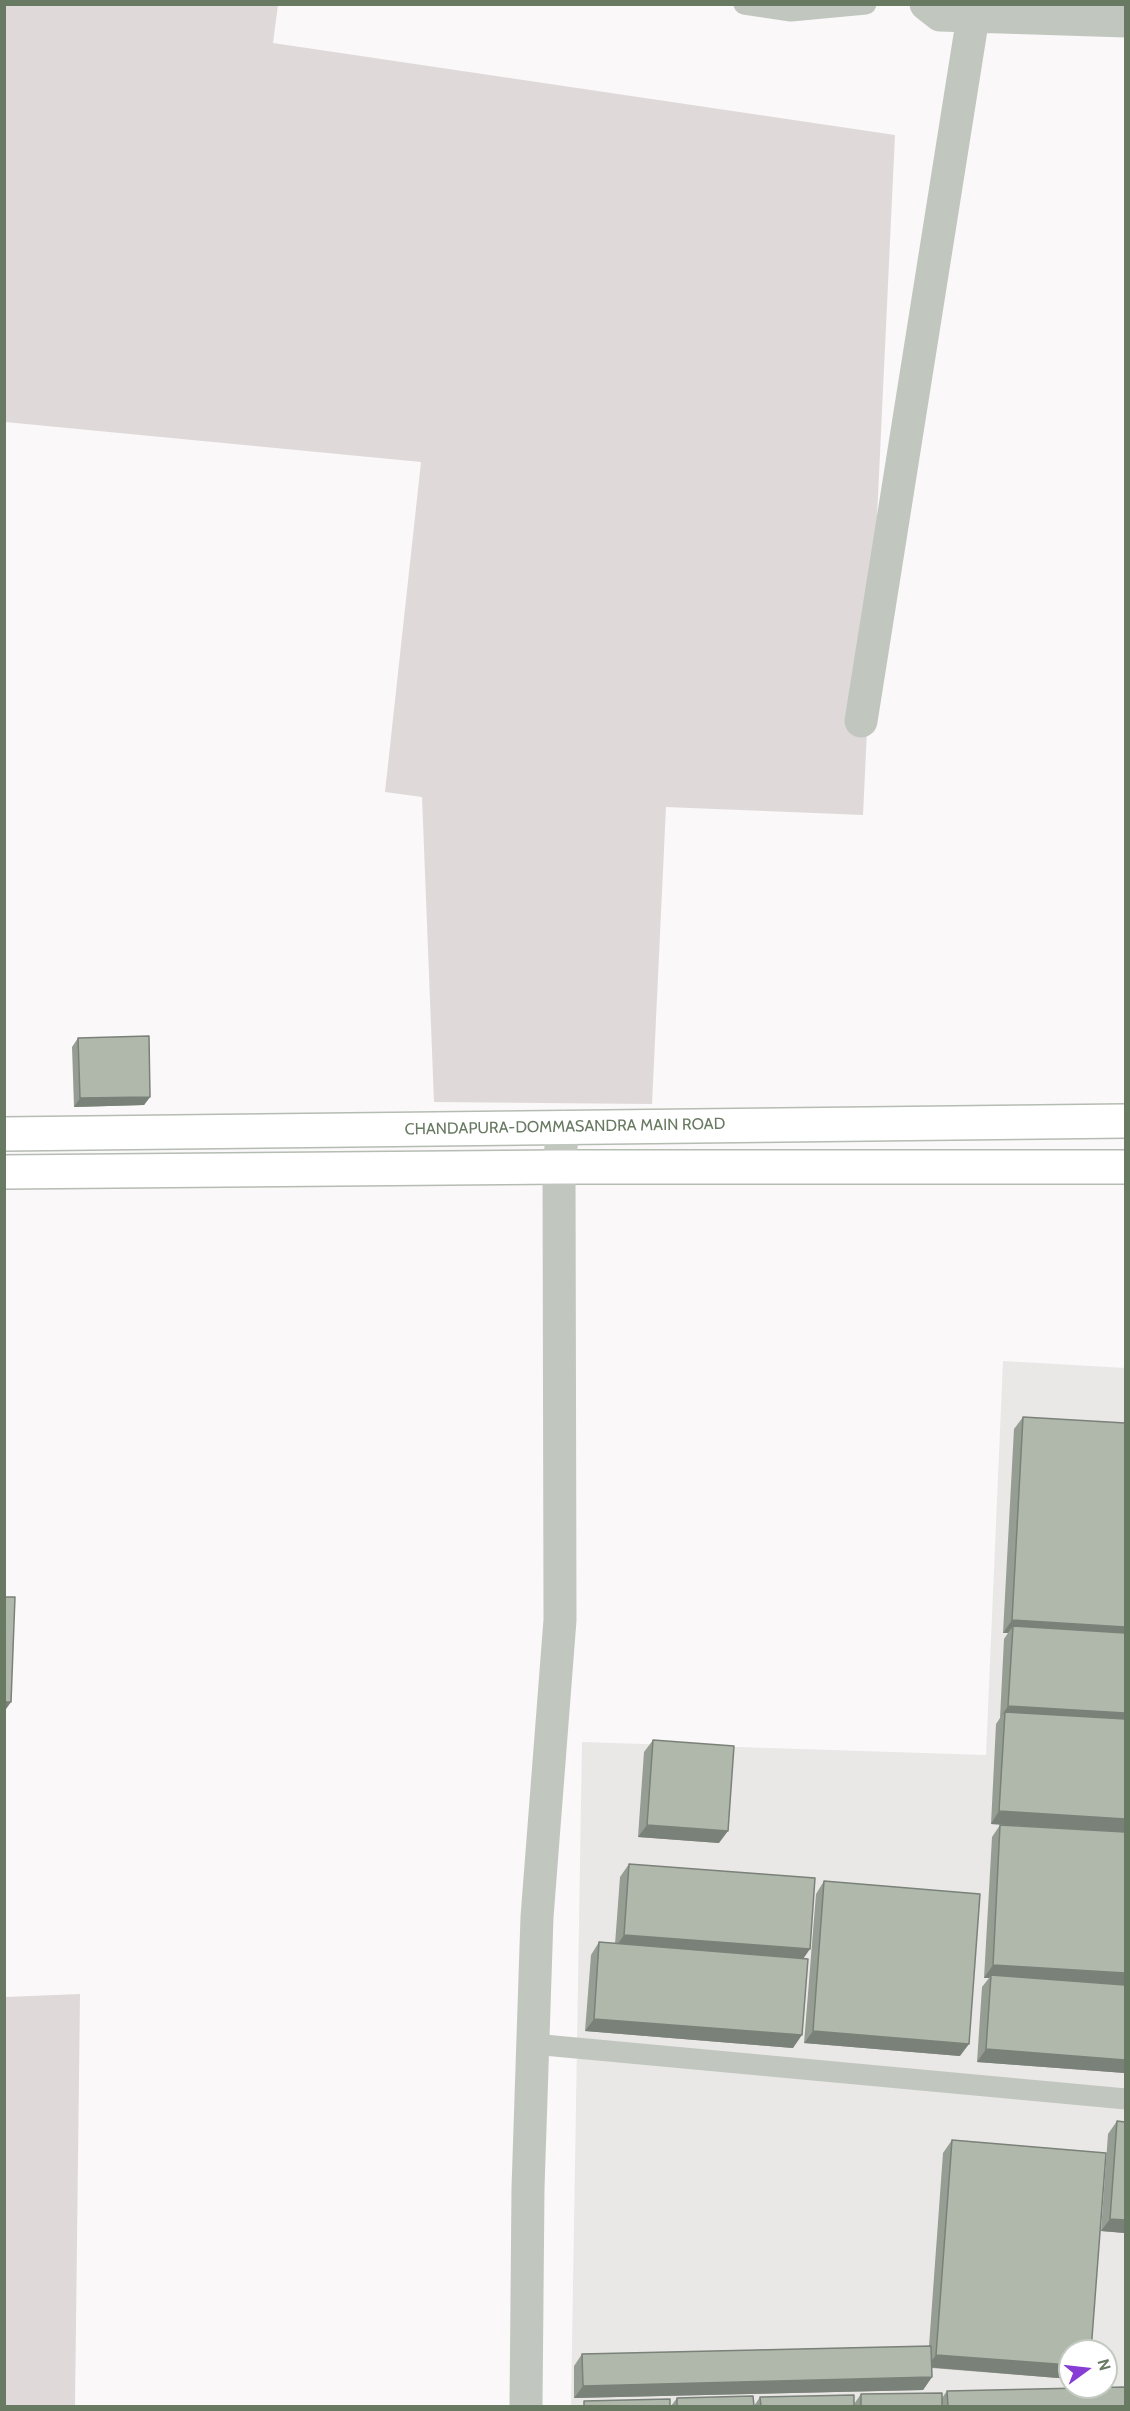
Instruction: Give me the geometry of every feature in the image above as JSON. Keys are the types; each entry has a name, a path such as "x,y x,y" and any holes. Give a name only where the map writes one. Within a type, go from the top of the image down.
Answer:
{"main road":[{"name":"CHANDAPURA-DOMMASANDRA MAIN ROAD","path":"4,1134 1125,1120"},
{"path":"4,1172 559,1167 1125,1167"}],"street":[{"path":"926,4 940,15 974,10 1125,21"},
{"path":"861,721 974,10"},
{"path":"526,2406 528,2188 537,1917 560,1620 559,1167 563,1127"}],"lane":[{"path":"744,4 791,11 866,4"},
{"path":"533,2044 1125,2099"}],"shaded area":[{"path":"4,5 278,5 273,43 895,135 863,815 666,807 652,1104 434,1102 422,797 385,792 421,462 5,422"},
{"path":"1003,1361 1125,1368 1125,2406 571,2406 582,1742 986,1755"},
{"path":"80,1994 75,2406 5,2406 5,1997"}],"building":[{"path":"149,1036 150,1097 80,1098 78,1038"},
{"path":"1023,1417 1125,1423 1125,1627 1012,1620"},
{"path":"4,1597 15,1597 11,1702 4,1702"},
{"path":"1013,1626 1125,1633 1125,1713 1008,1706"},
{"path":"1005,1712 1125,1719 1125,1819 999,1811"},
{"path":"653,1740 734,1746 728,1831 647,1825"},
{"path":"1000,1825 1125,1832 1125,1973 993,1965"},
{"path":"629,1864 815,1878 810,1949 624,1935"},
{"path":"824,1881 980,1894 969,2044 813,2031"},
{"path":"599,1942 808,1959 802,2035 594,2019"},
{"path":"991,1975 1125,1985 1125,2060 986,2049"},
{"path":"1117,2121 1125,2122 1125,2220 1110,2219"},
{"path":"952,2140 1106,2153 1092,2339 1058,2339 1058,2364 936,2355"},
{"path":"931,2346 932,2377 583,2386 582,2354"},
{"path":"1118,2387 1125,2387 1125,2406 948,2406 947,2391 1058,2389 1058,2399 1118,2399"},
{"path":"942,2393 942,2406 861,2406 861,2394"},
{"path":"854,2395 854,2406 761,2406 760,2397"},
{"path":"753,2396 754,2406 677,2406 677,2398"},
{"path":"670,2399 670,2406 584,2406 584,2401"}]}
